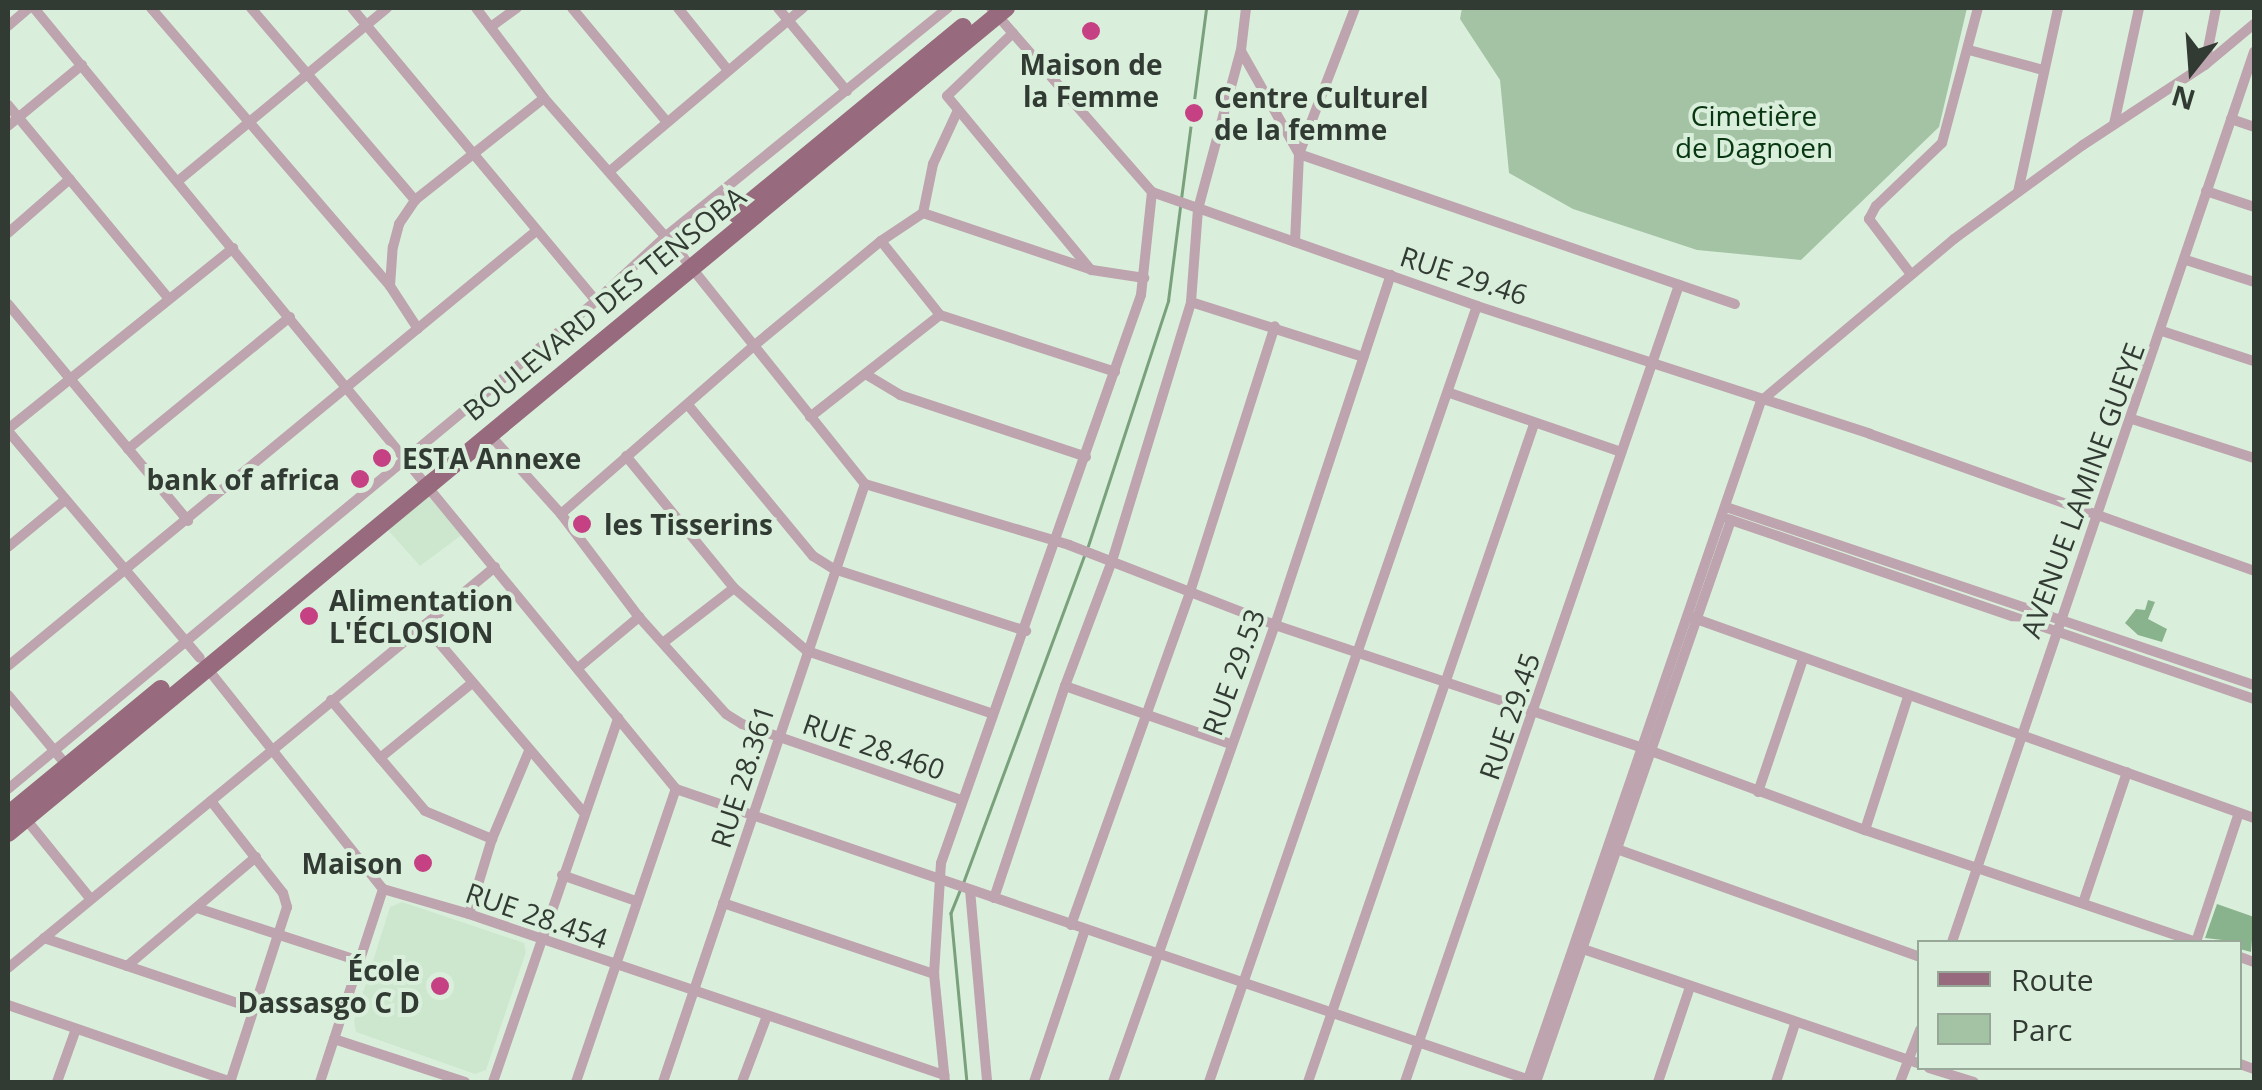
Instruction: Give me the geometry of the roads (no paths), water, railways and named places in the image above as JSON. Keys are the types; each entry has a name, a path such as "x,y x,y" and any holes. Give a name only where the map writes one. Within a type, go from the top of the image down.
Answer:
{"main road":[{"name":"BOULEVARD DES TENSOBA","path":"16,817 995,9"},
{"name":"BOULEVARD DES TENSOBA","path":"425,480 488,433 687,261"},
{"name":"BOULEVARD DES TENSOBA","path":"8,833 62,759 203,663"}],"street":[{"path":"8,26 32,8 82,65 676,789 1531,1082 1693,617 1761,401 1910,273 2018,192 2205,66 2254,24"},
{"path":"151,8 390,286 418,329"},
{"path":"251,8 415,200"},
{"path":"352,8 596,300"},
{"path":"178,181 387,8"},
{"path":"476,8 544,98 687,261 865,484 1063,544 1275,624 1647,749 1865,830 2190,940"},
{"path":"492,26 517,8"},
{"path":"572,8 666,122"},
{"path":"678,8 728,69"},
{"path":"778,8 847,91"},
{"path":"610,171 803,8"},
{"path":"8,790 62,759 185,642 596,300 665,237 948,8"},
{"path":"994,898 1109,560 1191,302 1198,209 1241,50 1246,8"},
{"path":"1295,242 1299,154 1355,8"},
{"path":"1910,273 1869,223 1876,206 1942,144 1978,8"},
{"path":"2018,192 2058,8"},
{"path":"2114,125 2139,8"},
{"path":"2205,66 2216,8"},
{"path":"945,1079 934,974 938,880 993,714 1063,544 1086,458 1144,278 1152,192 995,9"},
{"path":"1013,33 947,94 1092,270"},
{"path":"1241,50 1299,154 1735,304"},
{"path":"1969,50 2043,70"},
{"name":"AVENUE LAMINE GUEYE","path":"1953,940 2254,52"},
{"path":"8,126 82,65"},
{"path":"390,286 396,236 415,200 544,98"},
{"path":"8,105 168,298"},
{"path":"561,514 756,344 881,241 922,213 938,149 958,110"},
{"path":"2232,119 2254,127"},
{"path":"8,232 70,179"},
{"name":"RUE 29.46","path":"1152,192 1478,306 1870,434 2094,518 2253,571"},
{"path":"2206,192 2254,208"},
{"path":"922,213 1092,270 1144,278"},
{"path":"8,666 536,231"},
{"path":"881,241 940,314 1115,372"},
{"path":"233,248 8,430 272,747 382,889 320,1082"},
{"path":"2186,260 2254,282"},
{"name":"RUE 29.53","path":"1114,1082 1275,624 1391,275"},
{"name":"RUE 29.45","path":"1405,1082 1679,284"},
{"path":"1191,302 1363,357"},
{"path":"8,304 188,521"},
{"path":"1209,1082 1478,306"},
{"path":"810,418 940,314"},
{"path":"128,449 290,317"},
{"path":"1071,925 1190,592 1275,326"},
{"path":"2162,331 2254,361"},
{"path":"867,374 900,395 1086,458"},
{"path":"1450,394 1621,452"},
{"path":"688,406 798,541 834,569 1026,631"},
{"path":"2132,419 2254,458"},
{"path":"1308,1082 1534,424"},
{"name":"RUE 28.460","path":"488,433 561,514 639,617 726,714 962,800"},
{"path":"626,456 734,588 806,651 993,714"},
{"name":"RUE 28.361","path":"667,1081 693,991 865,484"},
{"path":"8,547 65,500"},
{"path":"1726,515 2059,619 2254,685"},
{"path":"1726,515 2254,699"},
{"path":"2253,571 2254,558"},
{"path":"8,968 272,747 495,568"},
{"path":"664,642 734,588"},
{"path":"578,668 639,617"},
{"path":"1693,617 1908,698 2254,818"},
{"path":"424,625 583,812"},
{"path":"1758,792 1803,658"},
{"path":"380,758 472,683"},
{"path":"1065,686 1231,744"},
{"path":"8,695 62,759"},
{"path":"1865,830 1908,698"},
{"path":"331,700 425,810 492,839"},
{"path":"493,1082 618,718"},
{"path":"469,914 492,839 529,751"},
{"path":"2083,904 2127,772"},
{"path":"576,1082 613,964 676,789"},
{"path":"8,1005 231,1082 287,907 283,894 212,801"},
{"path":"2197,940 2239,813"},
{"path":"16,817 89,898"},
{"path":"1613,848 1917,956"},
{"path":"127,966 256,858"},
{"path":"562,875 636,901"},
{"name":"RUE 28.454","path":"382,889 541,938 945,1079"},
{"path":"969,890 986,1082"},
{"path":"723,903 934,974"},
{"path":"197,908 359,961"},
{"path":"1034,1082 1085,930"},
{"path":"44,938 255,1009"},
{"path":"1578,947 1914,1062 1900,1082"},
{"path":"1658,1082 1690,988"},
{"path":"742,1082 766,1016"},
{"path":"1776,1082 1796,1024"},
{"path":"58,1082 76,1029"},
{"path":"334,1039 465,1082"},
{"path":"1935,1070 1974,1082"}],"waterway":[{"path":"1181,199 1206,8"},
{"path":"1088,546 1168,301 1180,207"},
{"path":"963,883 1085,553"},
{"path":"960,891 951,913 967,1082"}],"place":[{"name":"Maison de la Femme","path":"1091,31"},
{"name":"Centre Culturel de la femme","path":"1194,113"},
{"name":"ESTA Annexe","path":"382,458"},
{"name":"bank of africa","path":"360,479"},
{"name":"les Tisserins","path":"582,524"},
{"name":"Alimentation L'ÉCLOSION","path":"309,616"},
{"name":"Maison","path":"423,863"},
{"name":"École Dassasgo C D","path":"440,986"}],"park label":[{"name":"Cimetière de Dagnoen","path":"1754,131"}]}
